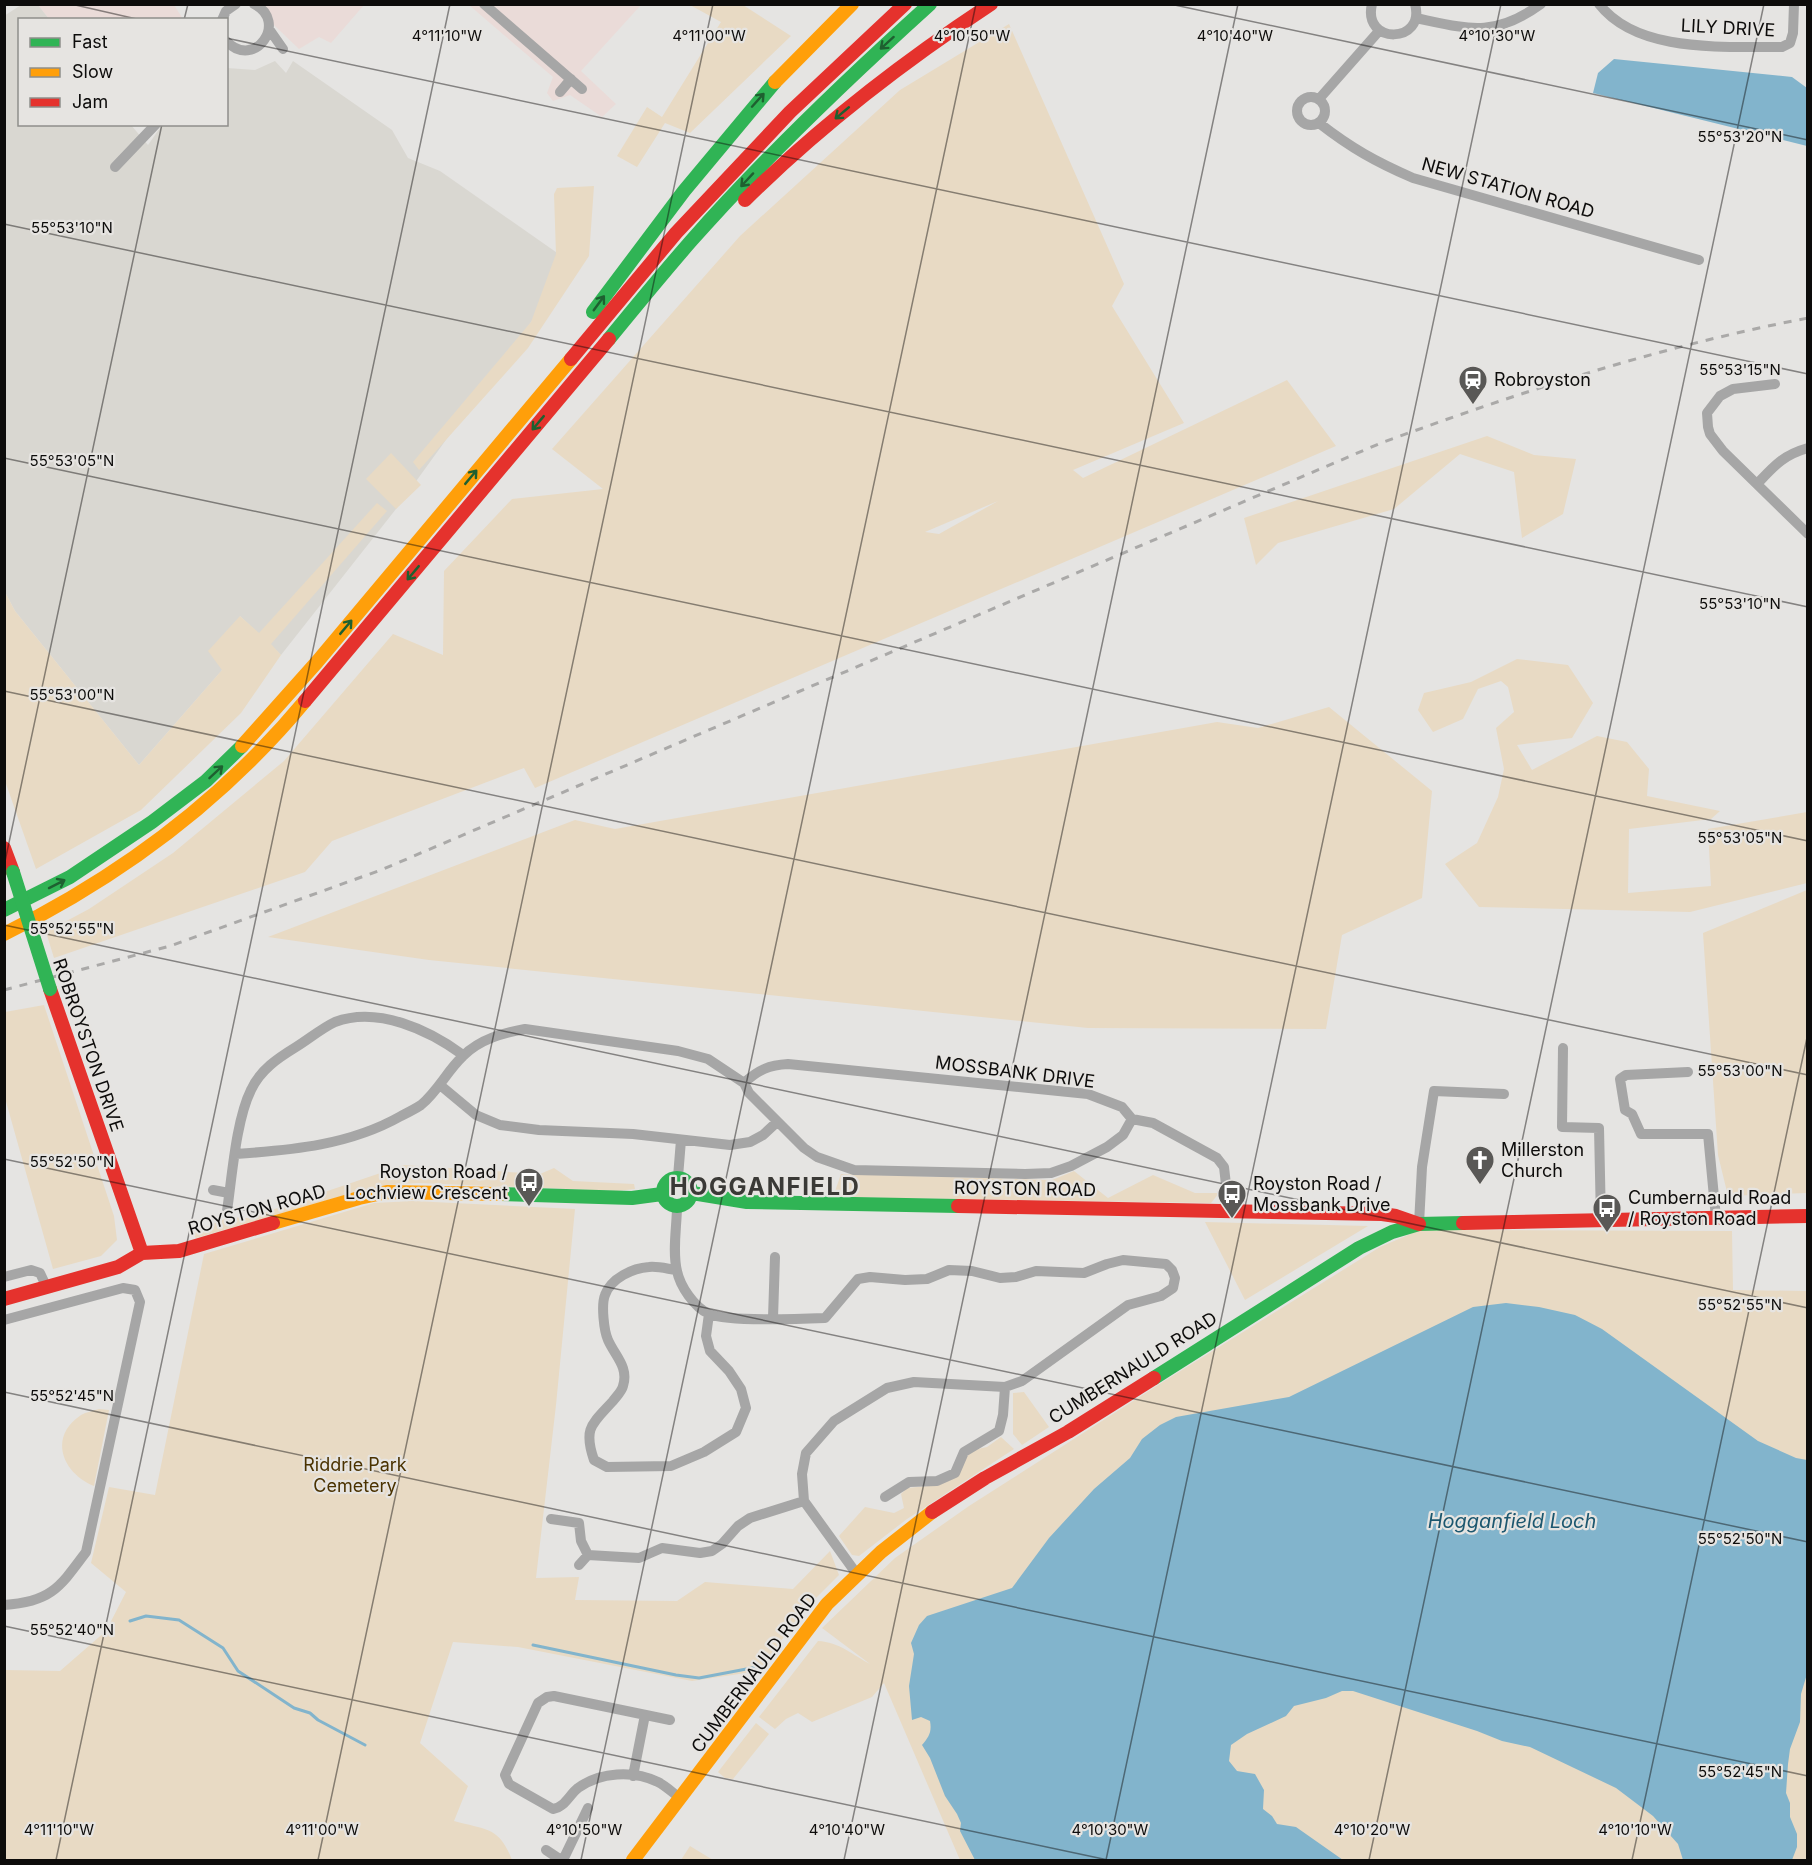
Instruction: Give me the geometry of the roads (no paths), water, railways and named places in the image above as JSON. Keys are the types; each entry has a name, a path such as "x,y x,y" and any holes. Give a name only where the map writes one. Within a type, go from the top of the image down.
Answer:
{"main road":[{"path":"491,453 696,174 768,89 852,4"},
{"path":"4,910 79,871 152,822 206,782 222,766 283,702 689,218 814,89 905,4"},
{"path":"4,934 81,894 129,863 191,816 233,779 302,705 653,284 753,173 847,80 930,4"},
{"path":"553,405 720,225 791,156 872,88 991,4"},
{"name":"ROBROYSTON DRIVE","path":"4,848 50,989 142,1253"},
{"path":"678,1177 689,1183 692,1193 687,1202 677,1206 670,1204 662,1194 662,1189 668,1181 678,1177"},
{"name":"ROYSTON ROAD","path":"4,1299 117,1267 142,1253 179,1251 359,1198 387,1192 632,1198 662,1194"},
{"name":"ROYSTON ROAD","path":"692,1193 747,1202 1392,1214 1419,1224"},
{"name":"ROYSTON ROAD","path":"1358,1215 1381,1221 1392,1232"},
{"name":"CUMBERNAULD ROAD","path":"633,1860 815,1617 856,1574 910,1527 1025,1454 1068,1432 1359,1248 1392,1232 1419,1224 1808,1216"}],"street":[{"path":"223,18 230,7 236,4"},
{"path":"254,4 267,15"},
{"path":"260,47 269,29 267,15 271,4"},
{"path":"484,4 582,89"},
{"path":"1369,6 1371,18 1380,30 1386,34 1401,34 1413,25 1416,18 1415,4"},
{"path":"1416,18 1477,29 1504,25 1525,16 1541,4"},
{"name":"LILY DRIVE","path":"1599,4 1607,15 1623,26 1638,33 1685,45 1782,48 1790,43 1793,33 1794,4"},
{"path":"228,54 260,47 283,49 269,29"},
{"path":"1319,99 1380,30"},
{"path":"228,43 239,50"},
{"path":"560,92 571,79"},
{"path":"1306,98 1319,99 1325,107 1319,123 1302,121 1298,113 1299,104 1306,98"},
{"name":"NEW STATION ROAD","path":"1319,123 1348,146 1413,178 1699,260"},
{"path":"115,167 154,126"},
{"path":"1775,384 1733,389 1720,396 1707,413 1710,434 1723,451 1808,534"},
{"path":"1757,484 1781,460 1793,452 1808,448"},
{"path":"227,1211 244,1107 251,1088 270,1064 334,1023 357,1017 386,1019 418,1028 463,1055"},
{"path":"236,1154 287,1151 349,1139 390,1122 420,1106 463,1055 501,1033 525,1029 678,1051 708,1059 744,1083 749,1093 804,1148 817,1157 854,1170 1051,1173 1071,1166 1107,1147 1123,1135 1132,1119"},
{"path":"1563,1048 1562,1127 1599,1128 1601,1221"},
{"name":"MOSSBANK DRIVE","path":"744,1083 758,1071 772,1065 788,1064 1088,1094 1122,1107 1132,1119 1153,1124 1217,1158 1224,1167 1229,1211"},
{"path":"1688,1072 1626,1075 1620,1079 1625,1110 1632,1114 1641,1134 1708,1134 1716,1218"},
{"path":"440,1085 476,1114 500,1125 596,1134 633,1134 730,1145 750,1143 777,1122"},
{"path":"1419,1224 1422,1167 1434,1091 1504,1094"},
{"path":"678,1177 681,1140"},
{"path":"213,1190 230,1193"},
{"path":"677,1206 676,1270 683,1288 698,1305 710,1314 736,1318 825,1318 858,1279 870,1277 927,1279 949,1270 972,1271 1000,1278 1016,1277 1036,1271 1084,1273 1123,1260 1166,1264 1172,1270 1175,1278 1173,1288 1161,1296 1128,1305 1022,1381 1005,1387 914,1382 887,1388 834,1421 806,1454 802,1474 804,1501 856,1574"},
{"path":"773,1318 775,1257"},
{"path":"676,1270 651,1266 631,1270 618,1278 605,1294 604,1315 608,1339 625,1370 623,1387 593,1421 589,1434 594,1460 607,1467 671,1466 704,1452 736,1432 746,1408 741,1389 710,1351 706,1336 710,1314"},
{"path":"4,1277 31,1270 40,1273 46,1288"},
{"path":"4,1320 123,1288 135,1290 140,1302 86,1552 65,1581 46,1596 4,1605"},
{"path":"885,1497 909,1482 937,1481 955,1473 964,1452 999,1431 1004,1415 1005,1387"},
{"path":"588,1555 639,1558 662,1548 700,1553 712,1551 722,1544 738,1526 750,1518 804,1501"},
{"path":"551,1519 579,1522 581,1541 588,1555"},
{"path":"579,1565 588,1555"},
{"path":"670,1720 554,1696 543,1698 538,1702 505,1775 509,1784 553,1809 560,1807 574,1791 596,1777 611,1775 633,1776 658,1782 681,1798"},
{"path":"633,1776 645,1715"},
{"path":"546,1850 562,1860 588,1809"}],"water":[{"path":"1614,59 1792,77 1807,88 1807,146 1593,93 1598,73"},
{"name":"Hogganfield Loch","path":"1506,1303 1575,1315 1602,1329 1758,1441 1796,1458 1807,1460 1807,1674 1801,1694 1800,1722 1790,1749 1786,1793 1790,1803 1790,1817 1797,1834 1797,1847 1792,1860 1683,1860 1678,1844 1653,1816 1616,1788 1530,1747 1502,1741 1353,1691 1342,1691 1326,1698 1294,1706 1286,1716 1247,1734 1231,1745 1229,1761 1237,1771 1255,1774 1264,1790 1263,1809 1272,1816 1277,1824 1296,1827 1343,1860 975,1860 960,1831 961,1823 957,1814 945,1796 930,1758 922,1745 931,1728 930,1721 921,1717 912,1720 909,1686 914,1654 911,1643 919,1625 927,1616 1012,1588 1049,1538 1094,1489 1130,1458 1142,1439 1160,1425 1176,1417 1289,1397 1473,1307"}],"waterway":[{"path":"130,1621 146,1616 179,1620 223,1648 238,1671 294,1708 310,1713 318,1720 365,1745"},
{"path":"533,1645 699,1678 757,1667"}],"railway":[{"path":"4,990 170,946 381,870 1381,443 1538,388 1645,356 1808,318"}],"place":[{"name":"Robroyston","path":"1473,406"},
{"name":"Millerston Church","path":"1480,1186"},
{"name":"Royston Road / Lochview Crescent","path":"529,1208"},
{"name":"Royston Road / Mossbank Drive","path":"1232,1220"},
{"name":"Cumbernauld Road / Royston Road","path":"1607,1234"}],"district":[{"name":"HOGGANFIELD","path":"765,1187"}],"park label":[{"name":"Riddrie Park Cemetery","path":"355,1475"}]}
